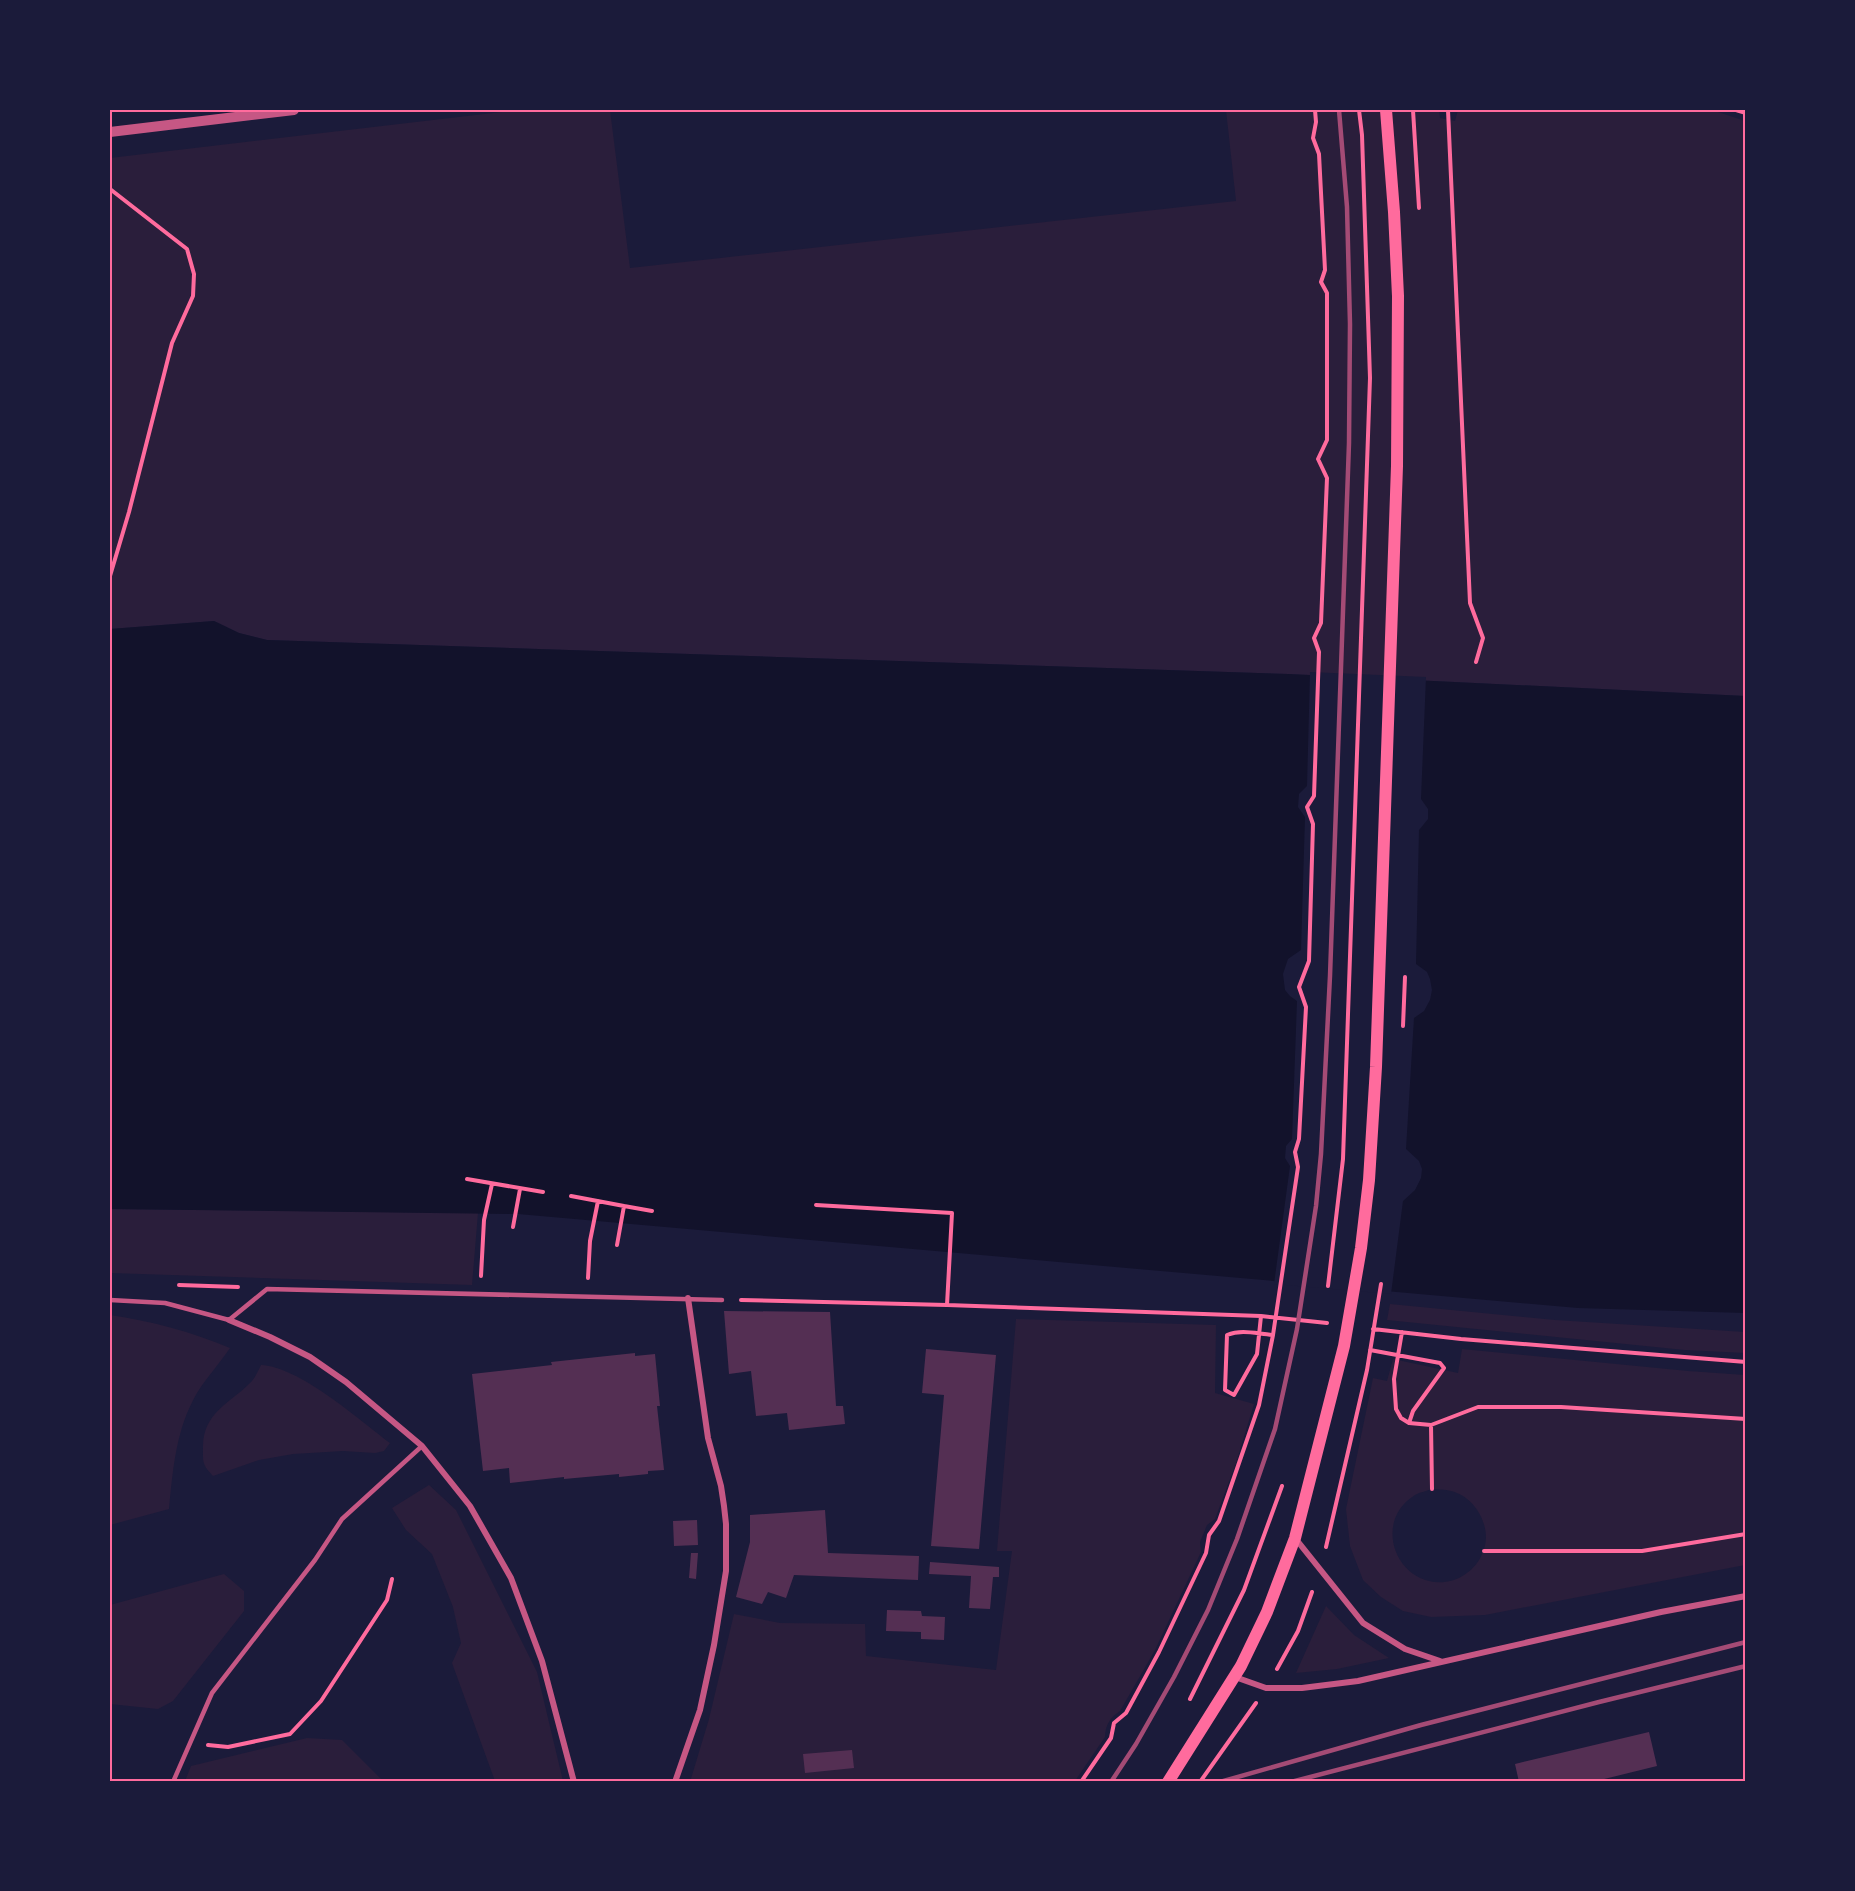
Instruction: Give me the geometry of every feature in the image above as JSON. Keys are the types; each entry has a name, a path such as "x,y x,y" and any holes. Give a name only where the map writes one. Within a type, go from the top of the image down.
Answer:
{"main road":[{"path":"1168,1782 1235,1677 1267,1612 1295,1538 1323,1434 1347,1329 1361,1248 1373,1124 1397,466 1398,308 1394,212 1386,110"}],"street":[{"path":"110,132 294,110"},
{"path":"675,1782 700,1710 714,1645 726,1571 726,1524 723,1496 708,1438 688,1298"},
{"path":"229,1320 310,1357 346,1382 422,1446 470,1506 511,1578 542,1661 574,1782"},
{"path":"1295,1538 1363,1623 1405,1649 1441,1662"},
{"path":"1235,1677 1266,1689 1302,1689 1358,1681 1661,1612 1746,1596"}],"lane":[{"path":"110,1300 165,1303 229,1320 267,1288 722,1300"},
{"path":"173,1782 212,1693 315,1560 342,1519 422,1446"}],"path":[{"path":"1081,1782 1111,1738 1114,1723 1126,1713 1159,1652 1206,1553 1209,1535 1219,1521 1259,1405 1298,1167 1295,1152 1299,1139 1306,1007 1299,987 1309,961 1313,824 1307,807 1314,796 1319,652 1314,638 1321,623 1327,478 1318,459 1327,440 1327,293 1321,282 1325,270 1319,154 1313,138 1316,122 1315,110"},
{"path":"1327,1293 1343,1159 1370,390 1359,110"},
{"path":"1448,110 1470,603 1483,638 1476,662"},
{"path":"1736,110 1746,113"},
{"path":"110,189 187,249 194,274 193,296 172,342 129,512 110,576"},
{"path":"467,1179 543,1192"},
{"path":"480,1292 484,1220 492,1184"},
{"path":"513,1227 520,1189"},
{"path":"571,1196 652,1211"},
{"path":"586,1295 590,1241 598,1201"},
{"path":"722,1300 947,1305 952,1213 816,1205"},
{"path":"617,1245 624,1206"},
{"path":"177,1285 267,1288"},
{"path":"1322,1326 1323,1315"},
{"path":"1261,1316 1257,1354 1234,1395 1225,1390 1227,1335 1237,1331 1270,1335"},
{"path":"1402,1332 1394,1379 1396,1409 1401,1418 1409,1423 1431,1425 1478,1407 1561,1407 1746,1419"},
{"path":"1327,1543 1370,1350 1440,1363 1444,1368 1413,1411 1409,1423"},
{"path":"1431,1425 1432,1489"},
{"path":"1189,1701 1244,1590 1286,1476"},
{"path":"1484,1551 1642,1551 1746,1534"},
{"path":"190,1743 228,1747 290,1734 321,1701 387,1600 392,1579"},
{"path":"1276,1672 1298,1631 1314,1587"},
{"path":"1200,1782 1239,1727"}],"shaded area":[{"path":"519,110 610,110 630,268 1236,201 1226,110 1439,110 1440,118 1455,121 1458,110 1712,110 1745,121 1745,696 1288,674 267,640 239,633 214,621 110,629 110,158"},
{"path":"214,621 239,633 267,640 1288,674 1745,696 1745,1313 1578,1308 518,1214 110,1209 110,629"},
{"path":"110,1209 478,1213 472,1285 110,1273"},
{"path":"1390,1304 1555,1320 1745,1332 1745,1353 1685,1350 1387,1320"},
{"path":"110,1315 171,1328 230,1348 197,1393 184,1421 174,1464 169,1509 110,1525"},
{"path":"1016,1319 1216,1325 1215,1393 1254,1404 1236,1463 1215,1519 1207,1525 1200,1542 1201,1552 1155,1650 1120,1711 1109,1722 1105,1737 1075,1781 690,1782 709,1719 734,1614 780,1623 865,1624 866,1656 996,1670 1012,1551 997,1551"},
{"path":"1462,1349 1745,1375 1745,1565 1485,1615 1431,1617 1403,1611 1381,1597 1363,1580 1350,1546 1346,1509 1373,1378 1387,1381 1393,1359 1458,1373","holes":["1432,1489 1460,1494 1475,1507 1484,1524 1486,1543 1483,1552 1472,1569 1454,1580 1435,1582 1419,1578 1406,1568 1397,1554 1393,1539 1394,1523 1401,1508 1415,1495"]},
{"path":"261,1365 276,1368 311,1384 390,1443 384,1451 375,1453 343,1451 293,1454 259,1460 213,1476 203,1460 204,1435 208,1425 220,1409 252,1380"},
{"path":"429,1485 456,1510 537,1672 563,1781 495,1781 452,1663 461,1643 453,1607 432,1554 406,1530 392,1508"},
{"path":"224,1574 244,1591 244,1611 173,1701 158,1709 110,1704 110,1605"},
{"path":"1326,1606 1354,1635 1389,1658 1337,1669 1296,1673"},
{"path":"307,1738 342,1740 383,1781 185,1781 191,1766"}],"pier":[{"path":"1310,672 1426,677 1421,799 1428,809 1428,819 1419,830 1416,964 1427,972 1432,990 1424,1011 1414,1018 1406,1149 1419,1161 1422,1169 1421,1178 1415,1190 1403,1201 1391,1294 1274,1284 1290,1166 1285,1158 1286,1146 1292,1139 1297,1001 1285,990 1283,974 1288,959 1301,950 1305,817 1298,807 1299,794 1307,786"}],"building":[{"path":"724,1311 830,1312 836,1406 843,1406 845,1424 789,1430 787,1413 756,1416 751,1371 729,1374"},
{"path":"926,1349 996,1355 979,1549 931,1546 944,1395 922,1393"},
{"path":"635,1353 635,1356 655,1354 660,1406 657,1406 664,1470 619,1477 619,1474 564,1479 564,1477 510,1483 509,1468 483,1471 472,1374 552,1365 551,1362"},
{"path":"825,1510 828,1553 919,1556 918,1580 794,1575 786,1598 768,1592 762,1604 736,1597 750,1542 750,1515"},
{"path":"697,1520 698,1545 674,1546 673,1521"},
{"path":"691,1553 698,1553 696,1579 689,1578"},
{"path":"930,1562 999,1567 999,1577 993,1577 990,1609 969,1608 971,1576 929,1574"},
{"path":"887,1610 921,1611 922,1616 945,1617 944,1640 921,1639 921,1632 886,1631"},
{"path":"1649,1732 1657,1766 1592,1782 1519,1782 1515,1764"},
{"path":"852,1750 854,1768 805,1773 803,1754"}],"railway":[{"path":"1111,1782 1136,1744 1174,1677 1208,1610 1237,1539 1275,1429 1297,1329 1316,1206 1321,1154 1330,976 1349,443 1350,324 1347,207 1339,110"},
{"path":"1220,1782 1421,1725 1746,1642"},
{"path":"1291,1782 1746,1666"}]}
